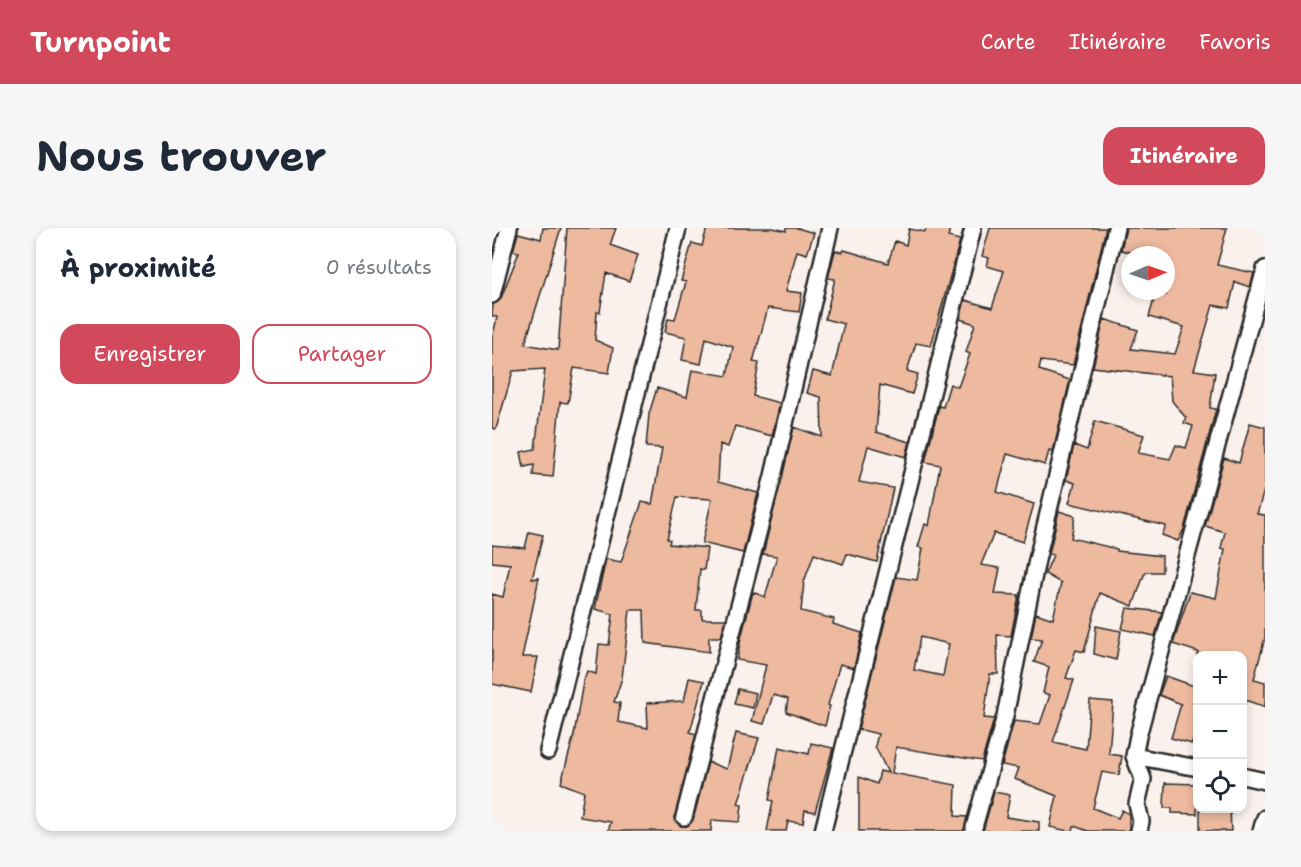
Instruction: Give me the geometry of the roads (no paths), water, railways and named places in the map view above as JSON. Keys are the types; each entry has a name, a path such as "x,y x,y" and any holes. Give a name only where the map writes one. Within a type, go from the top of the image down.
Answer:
{"street":[{"path":"492,295 509,228"},
{"path":"548,751 678,228"},
{"path":"684,817 773,476 830,228"},
{"path":"823,831 973,228"},
{"path":"973,831 1005,716 1037,560 1116,228"},
{"path":"1139,831 1141,821 1137,804 1143,779 1134,756 1265,269"},
{"path":"1134,756 1193,767"},
{"path":"1247,778 1265,781"},
{"path":"1261,831 1265,818"}]}
